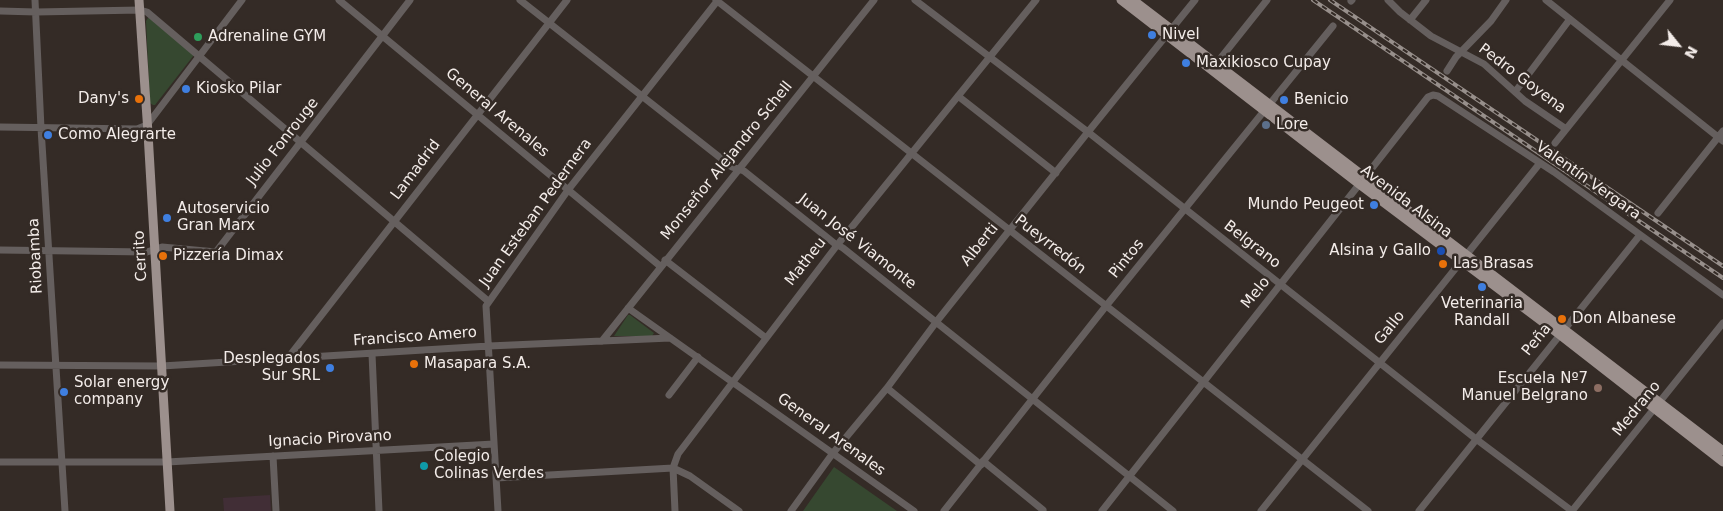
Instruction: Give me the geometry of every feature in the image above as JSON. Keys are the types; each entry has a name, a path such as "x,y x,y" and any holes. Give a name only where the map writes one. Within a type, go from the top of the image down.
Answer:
{"main road":[{"name":"Cerrito","path":"139,0 170,511"},
{"name":"Avenida Alsina","path":"1121,0 1216,64 1267,107"},
{"name":"Avenida Alsina","path":"1133,0 1169,32 1362,181 1658,406 1723,451"},
{"name":"Avenida Alsina","path":"1658,406 1723,462"}],"street":[{"name":"Riobamba","path":"36,0 65,511"},
{"path":"0,127 137,129 147,125 242,0"},
{"name":"General Arenales","path":"339,0 568,190 663,263 766,338"},
{"name":"Julio Fonrouge","path":"154,249 162,247 216,252 410,0"},
{"name":"Juan José Viamonte","path":"520,0 732,167 744,171 937,321 1173,511"},
{"name":"Lamadrid","path":"288,358 567,0"},
{"name":"Pueyrredón","path":"717,0 1368,511"},
{"name":"Juan Esteban Pedernera","path":"498,511 486,310 488,301 568,190 717,0"},
{"name":"Monseñor Alejandro Schell","path":"602,341 874,0"},
{"name":"Belgrano","path":"915,0 1088,132 1476,439 1572,511"},
{"name":"Matheu","path":"675,511 673,468 678,454 838,244 1036,0"},
{"name":"Alberti","path":"791,511 833,453 887,388 937,321 1195,0"},
{"path":"1216,64 1267,0"},
{"name":"Pedro Goyena","path":"1388,0 1431,36 1484,64 1515,92 1566,129"},
{"path":"1410,20 1426,0"},
{"path":"1447,70 1461,51 1491,21 1506,0"},
{"path":"1546,0 1721,136 1658,213"},
{"path":"1555,143 1670,0"},
{"path":"0,11 140,10 147,12 302,141 488,301"},
{"path":"1515,92 1570,19"},
{"name":"Pintos","path":"944,511 1106,306 1333,26"},
{"name":"Valentín Vergara","path":"1433,95 1438,96 1540,162 1723,295"},
{"name":"Melo","path":"1102,511 1428,97 1433,95"},
{"path":"958,96 1056,173"},
{"name":"Gallo","path":"1261,511 1540,162"},
{"name":"Peña","path":"1419,511 1640,234"},
{"path":"0,250 147,252 154,249"},
{"path":"628,308 732,381"},
{"name":"Medrano","path":"1572,511 1723,323"},
{"name":"Francisco Amero","path":"0,365 162,366 489,346 670,338"},
{"path":"372,354 380,511"},
{"path":"669,395 698,357"},
{"name":"General Arenales","path":"732,381 914,511"},
{"path":"887,388 1043,510"},
{"name":"Ignacio Pirovano","path":"0,462 167,462 494,444"},
{"path":"273,456 276,511"},
{"path":"496,478 673,468 690,476 739,511"}],"shaded area":[{"path":"270,495 271,511 224,511 223,498"}],"green space":[{"path":"148,18 151,18 194,55 155,105 150,103 146,21"},
{"path":"628,315 654,333 652,336 614,336"},
{"path":"834,467 897,511 803,511"}],"railway":[{"path":"1313,0 1723,278"},
{"path":"1330,0 1723,266"}],"place":[{"name":"Nivel","path":"1152,35"},
{"name":"Adrenaline GYM","path":"198,37"},
{"name":"Maxikiosco Cupay","path":"1186,63"},
{"name":"Kiosko Pilar","path":"186,89"},
{"name":"Dany's","path":"139,99"},
{"name":"Benicio","path":"1284,100"},
{"name":"Lore","path":"1266,125"},
{"name":"Como Alegrarte","path":"48,135"},
{"name":"Mundo Peugeot","path":"1374,205"},
{"name":"Autoservicio Gran Marx","path":"167,218"},
{"name":"Alsina y Gallo","path":"1441,251"},
{"name":"Pizzería Dimax","path":"163,256"},
{"name":"Las Brasas","path":"1443,264"},
{"name":"Veterinaria Randall","path":"1482,287"},
{"name":"Don Albanese","path":"1562,319"},
{"name":"Masapara S.A.","path":"414,364"},
{"name":"Desplegados Sur SRL","path":"330,368"},
{"name":"Escuela Nº7 Manuel Belgrano","path":"1598,388"},
{"name":"Solar energy company","path":"64,392"},
{"name":"Colegio Colinas Verdes","path":"424,466"}]}
